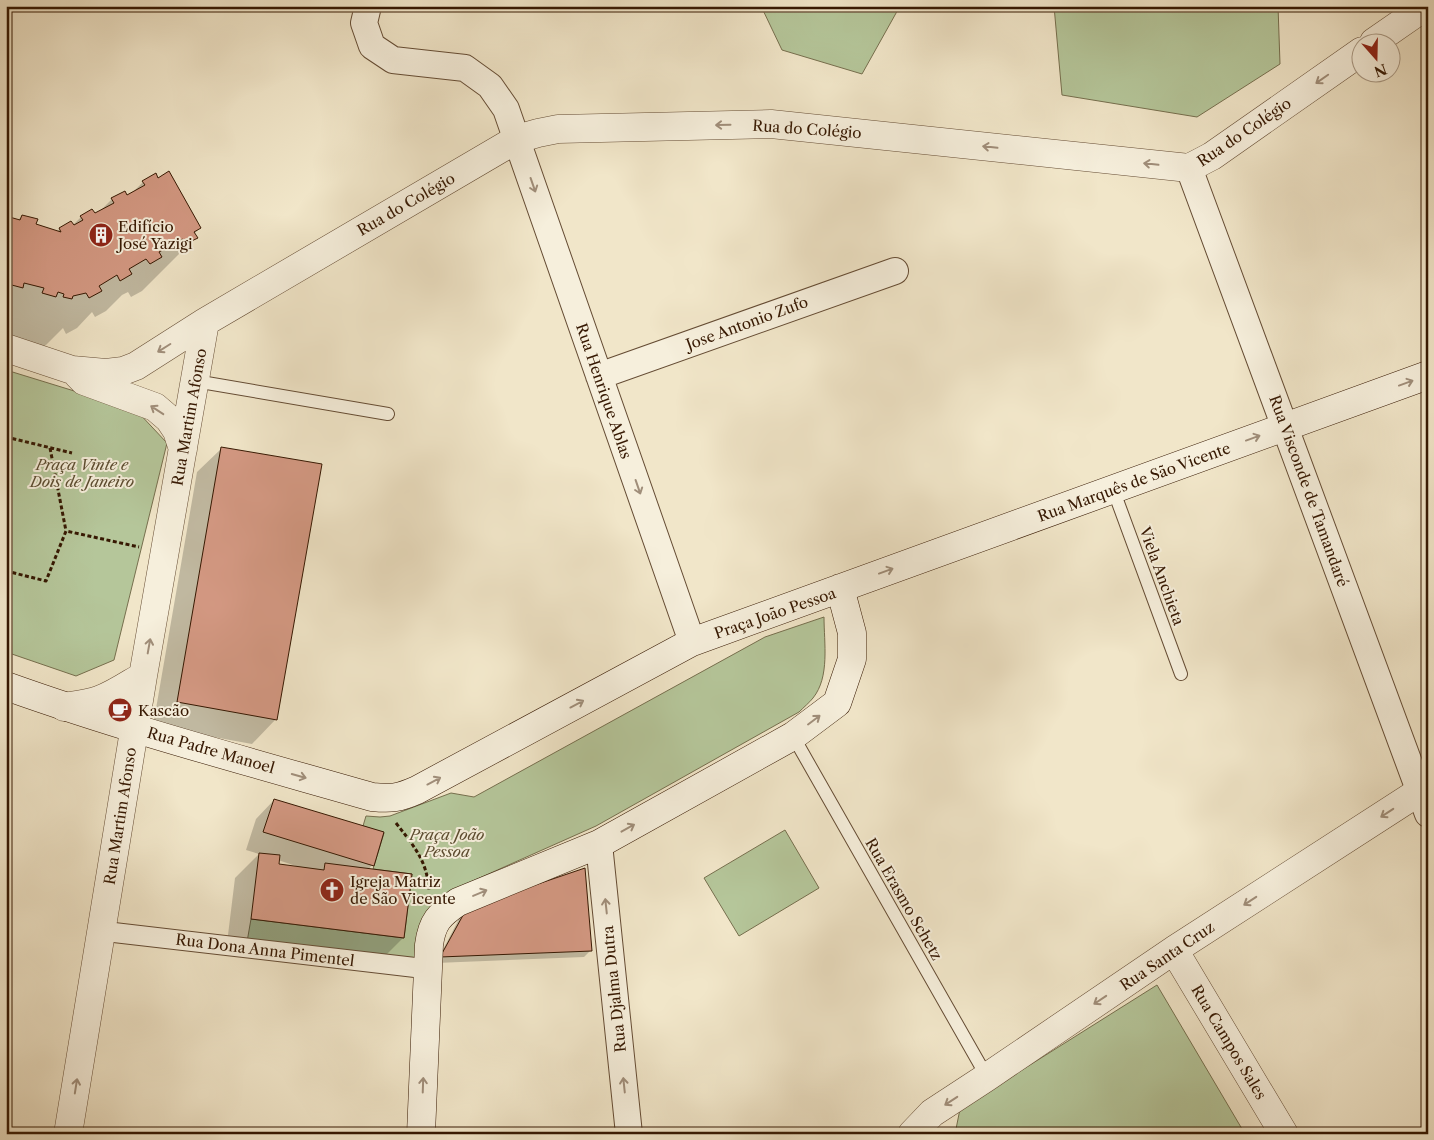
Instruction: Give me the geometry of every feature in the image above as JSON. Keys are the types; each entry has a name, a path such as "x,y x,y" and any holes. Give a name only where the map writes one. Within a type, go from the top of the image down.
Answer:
{"street":[{"name":"Rua Henrique Ablas","path":"368,6 364,23 372,46 393,60 465,68 490,86 506,110 692,642"},
{"path":"1388,32 1426,6"},
{"name":"Rua do Colégio","path":"205,322 517,139 538,133 558,129 771,124 1189,168 1212,156 1352,58"},
{"name":"Rua Visconde de Tamandaré","path":"1189,168 1425,797"},
{"name":"Jose Antonio Zufo","path":"599,376 895,271"},
{"path":"6,348 72,370 106,373 136,366 205,322"},
{"name":"Rua Martim Afonso","path":"68,1134 164,553 205,322"},
{"path":"72,370 84,381 155,407 170,419 177,431 183,449"},
{"name":"Rua Marquês de São Vicente","path":"840,588 1428,375"},
{"name":"Praça João Pessoa","path":"389,799 417,790 692,642 840,588 852,633 852,659 837,703 793,736 600,844 458,902 445,910 438,918"},
{"path":"64,707 97,701 144,676"},
{"name":"Rua Padre Manoel","path":"6,686 64,707 135,728 372,797 389,799"},
{"name":"Rua Santa Cruz","path":"912,1134 932,1113 1174,950 1425,797"},
{"name":"Rua Djalma Dutra","path":"600,844 629,1134"},
{"path":"421,1134 429,945 431,930 438,918"},
{"name":"Rua Dona Anna Pimentel","path":"101,931 428,969"},
{"name":"Rua Campos Sales","path":"1174,950 1284,1134"}],"lane":[{"path":"195,381 388,414"},
{"name":"Viela Anchieta","path":"1113,489 1181,674"},
{"name":"Rua Erasmo Schetz","path":"793,736 987,1077"}],"path":[{"path":"6,437 72,452"},
{"path":"6,572 46,581 66,531 50,448"},
{"path":"66,531 164,553"},
{"path":"389,799 390,816 414,846 423,861 428,880 431,909 438,918"}],"green space":[{"path":"761,6 900,6 862,74 782,50"},
{"path":"1054,6 1278,6 1280,64 1197,117 1062,95"},
{"name":"Praça Vinte e Dois de Janeiro","path":"6,370 136,410 167,443 114,660 76,676 6,652"},
{"name":"Praça João Pessoa","path":"824,617 825,659 822,680 813,698 799,712 596,826 457,888 417,960 247,942 251,919 404,938 412,874 373,869 384,833 363,826 366,816 390,816 451,793 474,797 765,637"},
{"path":"785,830 819,888 739,936 704,878"},
{"path":"1157,985 1245,1134 955,1134 960,1109"}],"building":[{"name":"Edifício José Yazigi","path":"169,171 201,228 194,232 198,238 185,244 183,239 159,252 162,257 150,264 146,259 129,269 132,274 120,281 117,275 99,286 102,291 89,298 86,293 73,296 72,299 63,297 64,294 58,292 56,297 42,293 44,288 24,283 23,288 8,284 9,279 6,278 6,216 20,220 22,215 38,219 36,224 61,232 59,228 71,221 74,225 83,220 80,216 92,209 95,213 114,203 111,198 125,191 127,195 145,185 142,181 156,173 158,178"},
{"path":"221,447 322,464 277,720 177,702"},
{"path":"274,799 384,832 374,866 263,832"},
{"name":"Igreja Matriz de São Vicente","path":"259,853 280,855 279,864 324,870 325,863 412,874 404,938 251,919"},
{"path":"585,868 592,951 440,957 467,908"}],"place":[{"name":"Edifício José Yazigi","path":"101,235"},
{"name":"Kascão","path":"120,710"},
{"name":"Igreja Matriz de São Vicente","path":"332,890"}]}
